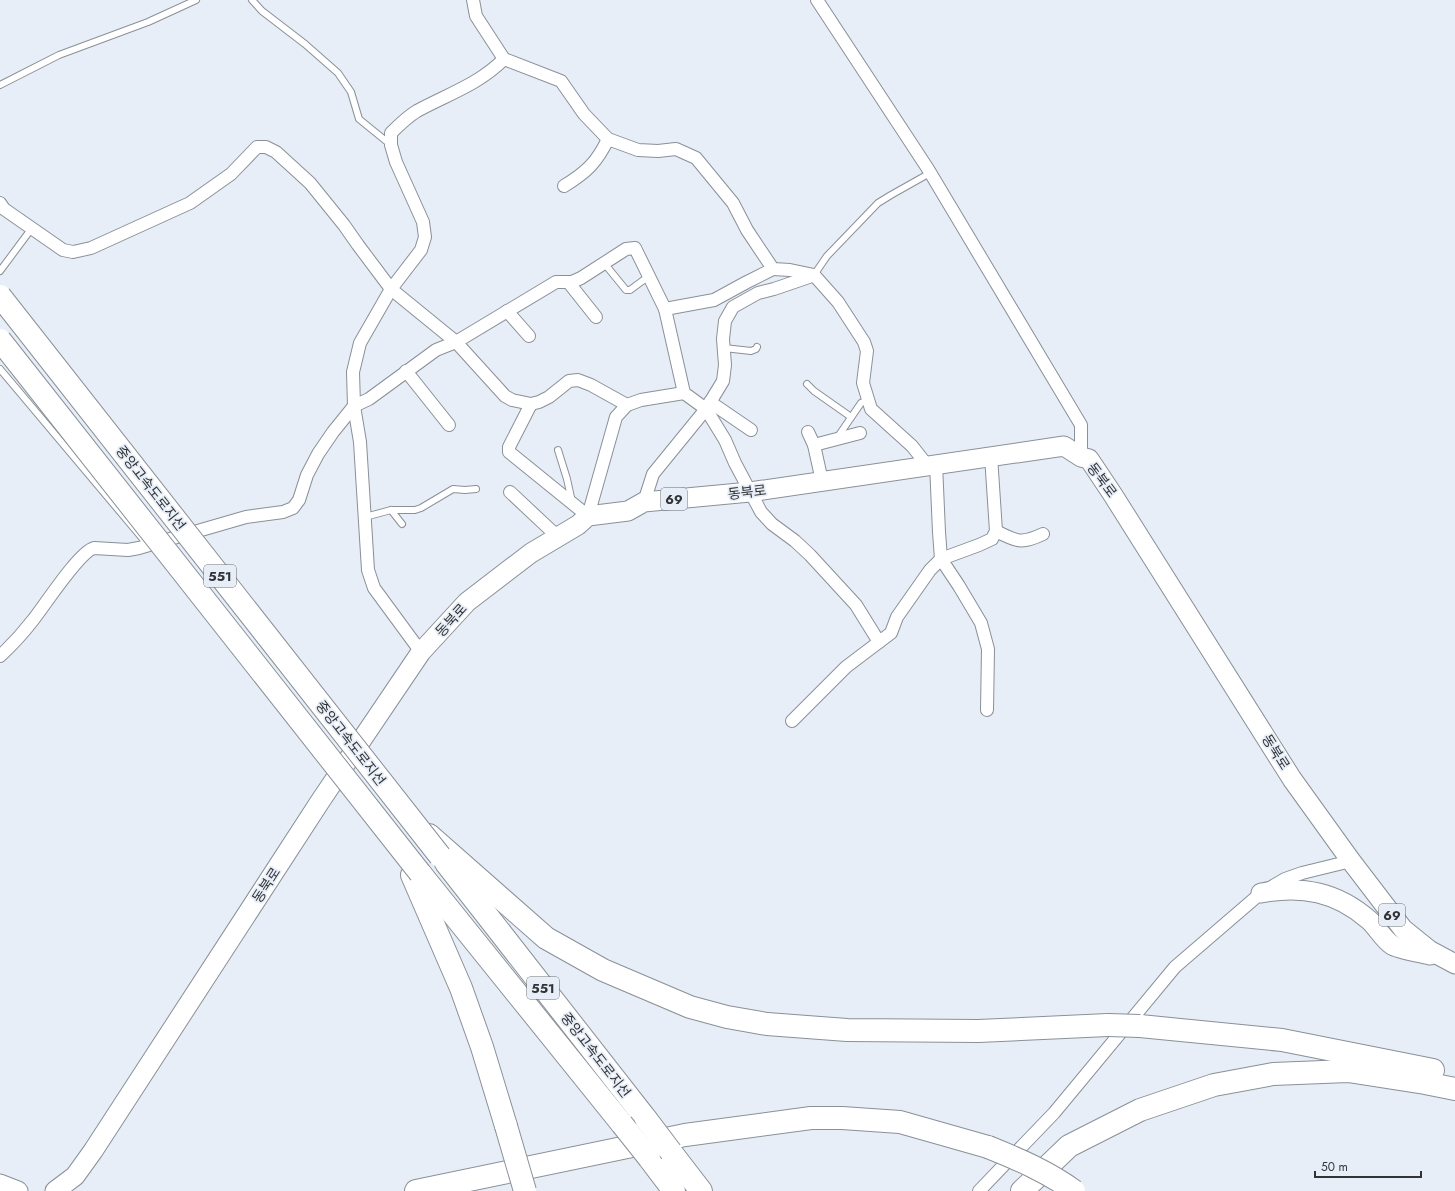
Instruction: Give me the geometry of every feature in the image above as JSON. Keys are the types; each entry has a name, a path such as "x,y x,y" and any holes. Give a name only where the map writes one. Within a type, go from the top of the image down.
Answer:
{"highway":[{"name":"중앙고속도로지선","path":"0,296 411,818 701,1191"},
{"name":"중앙고속도로지선","path":"0,340 420,873 674,1191"},
{"path":"411,818 546,938 603,970 690,1007 727,1017 766,1024 847,1030 978,1031 1108,1025 1140,1026 1282,1040 1426,1076 1455,1089"},
{"path":"401,848 463,995 482,1047 525,1191"},
{"path":"1022,1191 1069,1146 1140,1110 1214,1085 1273,1074 1348,1071 1426,1076 1455,1075"},
{"path":"416,1191 685,1135 811,1118 842,1118 900,1122 988,1146 1021,1160 1063,1183 1074,1191"}],"main road":[{"name":"동북로","path":"55,1191 75,1176 93,1151 324,794 421,652 467,602 531,554 578,525 588,516 628,511 644,502 750,492 1064,446 1081,457 1089,460 1113,495 1292,779 1351,861 1403,929 1424,946 1449,961"},
{"path":"1261,893 1282,889 1303,890 1332,897 1359,911 1392,945 1449,961"},
{"path":"0,1184 18,1191"}],"street":[{"path":"473,0 476,16 504,59 561,81 584,114 608,139 638,150 658,152 676,149 696,158 733,203 747,230 773,269"},
{"path":"817,0 930,173 1081,425 1081,457"},
{"path":"421,652 374,588 368,570 360,442 354,406 353,372 360,343 391,289 421,250 426,237 423,222 396,162 391,145 392,134 401,124 416,112 466,87 488,74 504,59"},
{"path":"564,186 588,170 608,139"},
{"path":"0,203 4,209 63,250 73,252 91,248 190,203 230,174 257,148 266,147 276,152 310,183 344,224 391,289 456,342 505,396 512,400 531,404 549,397 569,381 578,380 591,385 627,405"},
{"path":"0,656 32,621 72,569 90,549 128,550 148,546 246,517 283,512 293,508 299,500 307,475 318,454 354,406 369,399 436,350 456,342 556,282 569,283 581,278 626,249 635,248 665,309 684,393"},
{"path":"665,309 714,300 773,269 790,270 814,275 838,302 864,342 867,351 863,383 871,409 932,465 941,559 981,623 988,649 987,710"},
{"path":"644,502 653,474 708,406 723,381 725,365 723,339 725,321 733,307 758,293 814,275"},
{"path":"569,283 596,317"},
{"path":"507,311 529,336"},
{"path":"406,371 449,425"},
{"path":"531,404 509,447 509,452 588,516 616,417 627,405 641,400 684,393 751,430"},
{"path":"708,406 761,512 772,524 795,541 810,555 856,605 879,642"},
{"path":"808,432 814,444 822,481"},
{"path":"814,444 836,440 860,433"},
{"path":"792,721 846,667 891,633 897,617 930,570 941,559 992,539 996,531 991,456"},
{"path":"510,492 558,537"},
{"path":"996,531 1010,539 1022,541 1044,534"},
{"path":"979,1191 1054,1113 1175,967 1261,893 1285,879 1302,873 1351,861"}],"lane":[{"path":"0,85 59,55 148,22 196,0"},
{"path":"252,0 262,11 305,44 338,73 351,92 359,118 391,145"},
{"path":"814,275 827,256 878,204 930,173"},
{"path":"0,271 32,228"},
{"path":"604,263 626,290 630,290 649,276"},
{"path":"724,348 751,351 757,347"},
{"path":"0,369 148,546"},
{"path":"807,384 814,391 851,417"},
{"path":"836,440 861,403 868,400"},
{"path":"558,450 567,479 572,503"},
{"path":"365,517 392,510 415,510 453,489 476,489"},
{"path":"392,510 402,524"}]}
